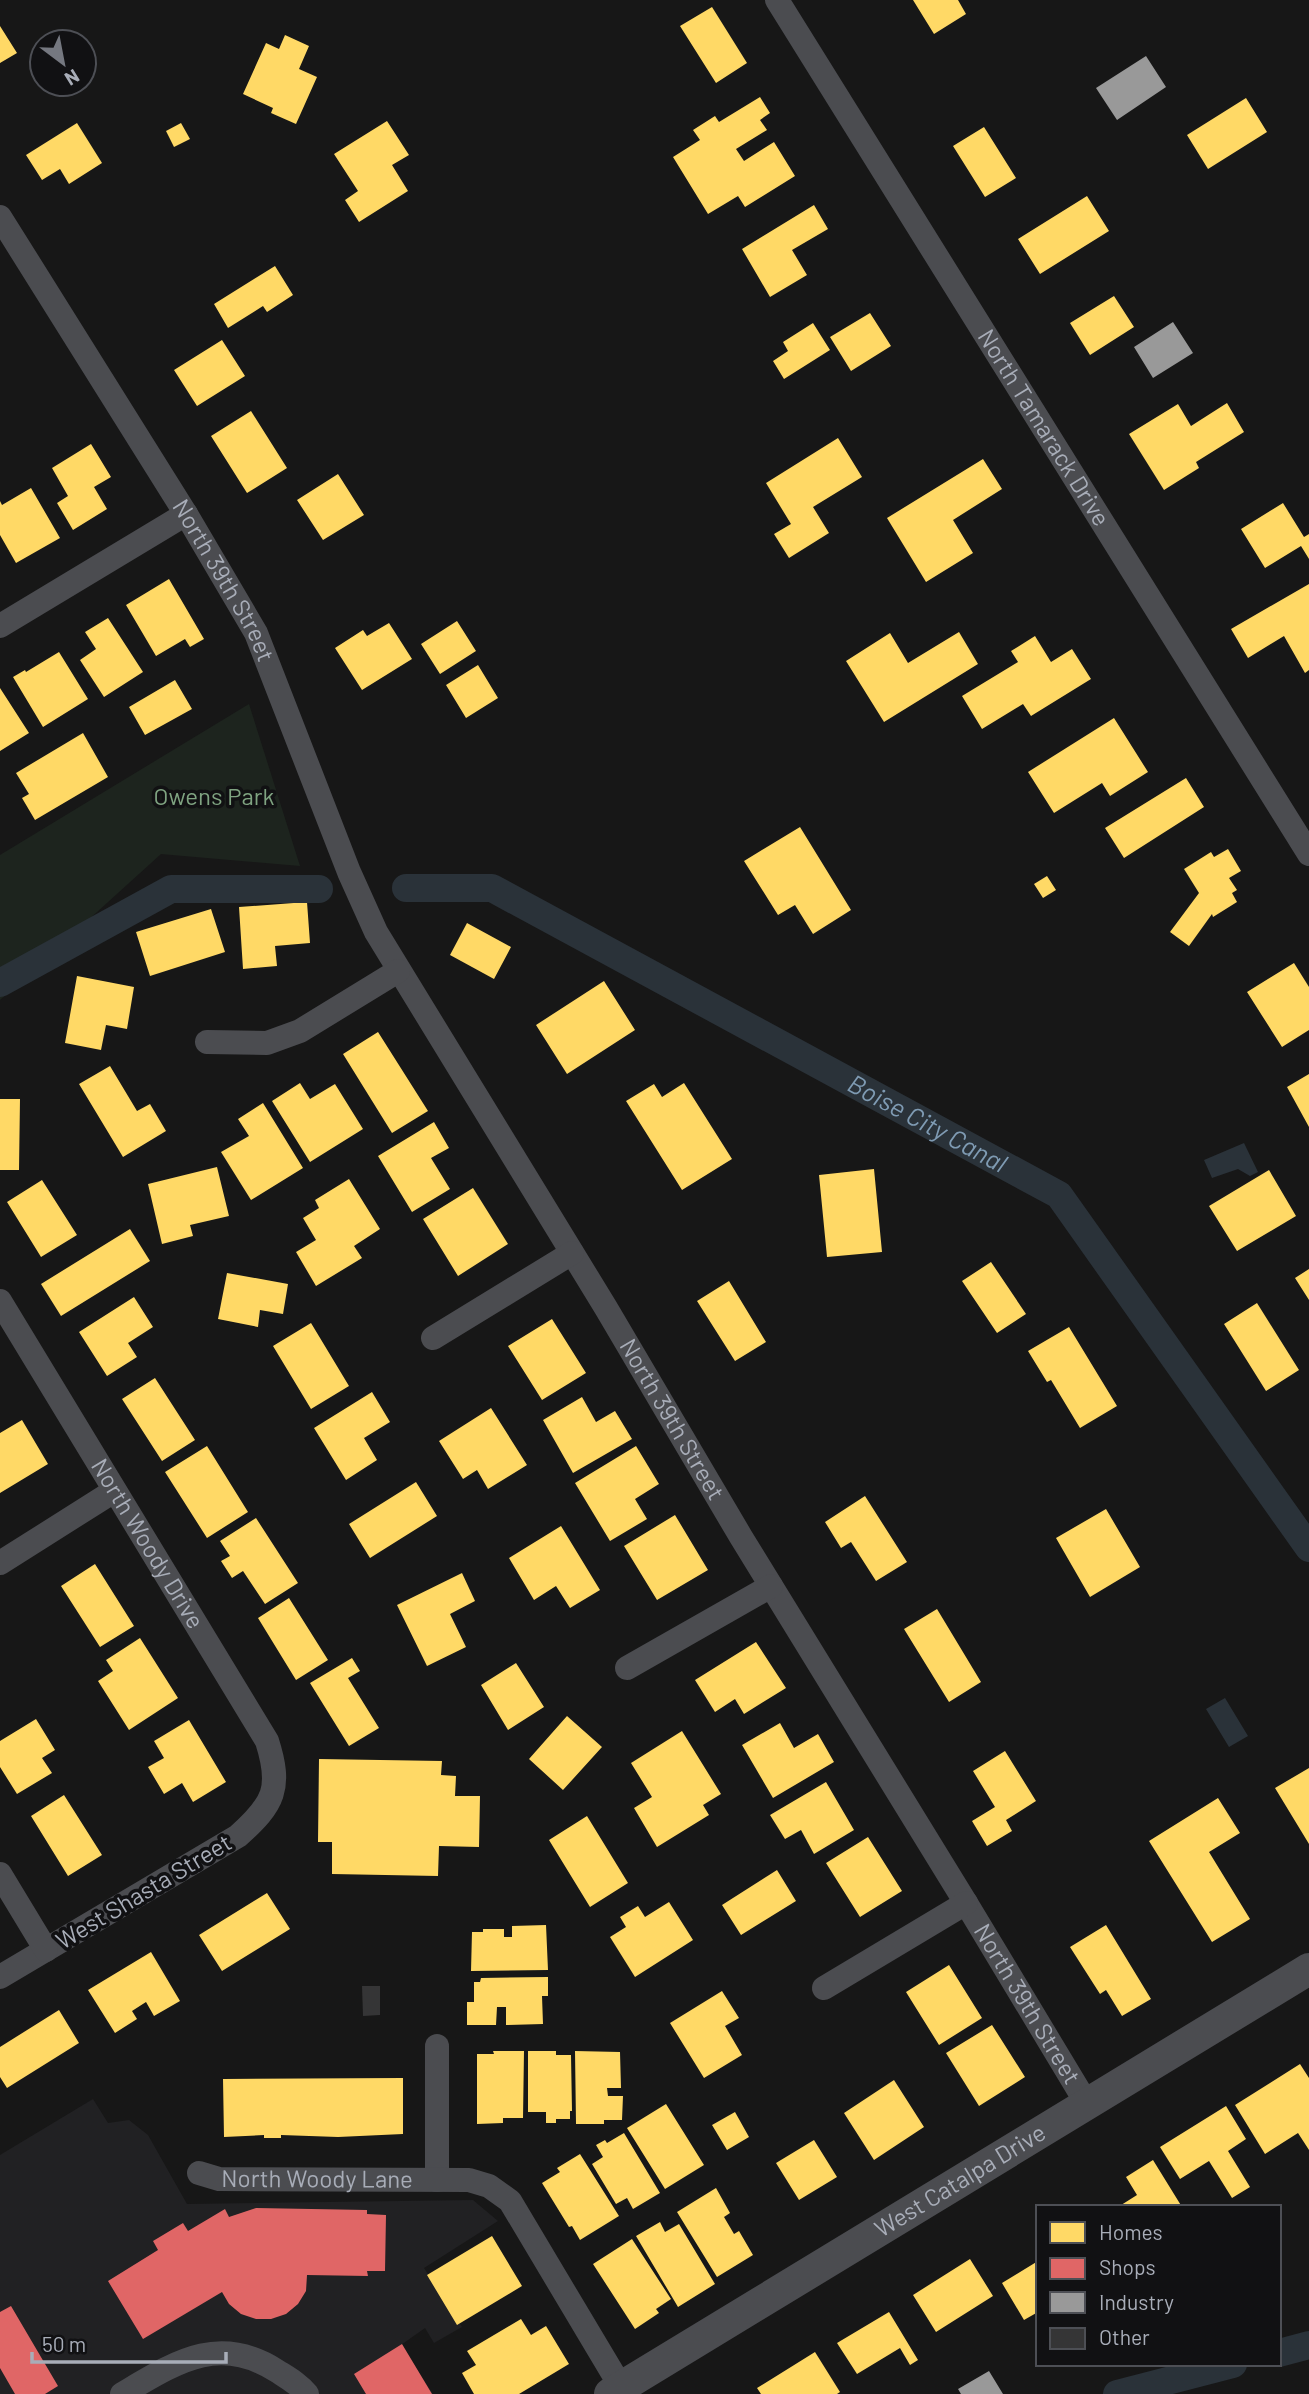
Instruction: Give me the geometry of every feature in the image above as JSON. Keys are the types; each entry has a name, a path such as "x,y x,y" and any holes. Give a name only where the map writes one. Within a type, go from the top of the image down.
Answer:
{"street":[{"name":"North Tamarack Drive","path":"777,0 1309,854"},
{"name":"North 39th Street","path":"0,217 186,514 256,634 349,872 376,932 398,971 572,1253 771,1586 1087,2104"},
{"path":"0,626 186,514"},
{"path":"207,1042 267,1043 300,1031 398,971"},
{"path":"433,1338 572,1253"},
{"name":"North Woody Drive","path":"0,1301 267,1741 275,1767 273,1792"},
{"path":"0,1563 114,1491"},
{"path":"627,1668 771,1586"},
{"name":"West Shasta Street","path":"0,1977 238,1836 260,1817 273,1792"},
{"path":"0,1874 46,1950"},
{"name":"North 39th Street","path":"824,1988 966,1903"},
{"name":"West Catalpa Drive","path":"616,2391 1309,1969"},
{"name":"North Woody Lane","path":"437,2046 437,2180"},
{"name":"North Woody Lane","path":"199,2173 219,2179 469,2180 489,2186 510,2201 616,2391"},
{"path":"122,2394 180,2361 210,2353 242,2354 269,2366 301,2386 307,2394"}],"shaded area":[{"path":"1244,1143 1258,1172 1250,1176 1238,1169 1212,1178 1204,1160"},
{"path":"1225,1698 1248,1736 1229,1747 1206,1709"},
{"path":"93,2099 108,2123 129,2120 148,2135 187,2204 473,2200 498,2221 424,2268 462,2327 434,2343 425,2328 401,2345 433,2394 0,2394 0,2155"}],"green space":[{"name":"Owens Park","path":"249,704 300,866 161,854 0,1000 0,855"}],"building: Homes":[{"path":"913,0 958,0 966,14 934,34"},
{"path":"712,7 747,63 716,83 680,26"},
{"path":"0,26 17,53 0,63"},
{"path":"285,35 309,46 299,69 317,77 296,124 271,113 273,108 243,94 266,43 279,49"},
{"path":"760,97 770,113 760,120 767,130 736,149 744,161 774,142 795,176 745,207 738,196 708,214 673,157 700,140 693,130 715,116 719,122"},
{"path":"1246,98 1267,132 1208,169 1187,135"},
{"path":"387,121 409,155 392,165 408,191 359,222 345,200 358,191 334,154"},
{"path":"77,123 102,163 69,184 60,169 42,180 26,155"},
{"path":"181,123 190,139 174,147 166,131"},
{"path":"984,127 1016,178 985,197 953,146"},
{"path":"1087,196 1109,231 1040,274 1018,239"},
{"path":"814,205 828,229 792,250 807,275 770,297 742,249"},
{"path":"275,266 293,295 267,312 263,306 228,328 214,304"},
{"path":"1114,296 1134,327 1090,355 1070,323"},
{"path":"870,313 891,346 851,371 830,337"},
{"path":"813,323 830,350 784,379 773,361 788,351 783,342"},
{"path":"222,340 245,376 197,406 174,370"},
{"path":"1227,403 1244,432 1196,462 1199,468 1164,490 1129,434 1178,404 1191,426"},
{"path":"251,411 287,468 247,493 211,436"},
{"path":"838,438 862,477 813,507 829,533 789,558 774,534 791,524 766,483"},
{"path":"91,444 111,477 94,487 107,509 73,530 57,503 68,496 52,468"},
{"path":"983,459 1002,489 953,520 973,553 926,582 887,518"},
{"path":"338,474 364,515 323,540 297,500"},
{"path":"31,488 60,538 16,563 0,535 0,501 2,505"},
{"path":"1283,503 1304,537 1309,534 1309,559 1301,546 1265,568 1241,529"},
{"path":"169,579 204,639 190,647 185,639 156,656 126,605"},
{"path":"1309,584 1309,670 1305,673 1284,636 1248,658 1231,629"},
{"path":"108,618 143,672 104,697 80,660 96,649 85,632"},
{"path":"457,621 476,651 440,674 421,644"},
{"path":"389,623 412,659 362,690 335,648 363,630 367,636"},
{"path":"959,632 978,664 884,722 846,661 890,633 908,663"},
{"path":"1035,636 1051,662 1072,649 1091,679 1031,716 1023,704 982,729 962,696 1018,662 1011,651"},
{"path":"59,652 88,699 43,727 13,677"},
{"path":"478,665 498,698 466,718 446,685"},
{"path":"175,680 192,709 145,735 129,707"},
{"path":"0,688 29,733 0,751"},
{"path":"1114,718 1148,772 1110,796 1102,783 1054,813 1028,772"},
{"path":"83,733 108,777 35,820 22,798 29,794 16,773"},
{"path":"1186,778 1204,807 1124,858 1105,828"},
{"path":"800,827 851,910 813,934 795,905 778,915 744,861"},
{"path":"1228,849 1241,871 1229,878 1237,890 1232,893 1237,902 1213,917 1212,914 1189,946 1170,932 1199,893 1184,869 1211,852 1214,857"},
{"path":"1047,876 1056,890 1043,898 1034,884"},
{"path":"307,902 310,943 275,946 277,966 243,969 239,907"},
{"path":"211,909 225,952 150,976 136,932"},
{"path":"467,923 511,947 494,979 450,955"},
{"path":"1294,963 1309,987 1309,1030 1282,1047 1247,992"},
{"path":"77,976 134,987 127,1029 106,1025 101,1050 65,1043"},
{"path":"604,981 635,1030 567,1074 536,1025"},
{"path":"378,1032 428,1111 392,1133 343,1054"},
{"path":"110,1066 137,1111 150,1104 166,1131 123,1157 79,1084"},
{"path":"1309,1074 1309,1127 1287,1087"},
{"path":"300,1083 310,1099 335,1084 363,1129 310,1162 272,1101"},
{"path":"684,1083 732,1159 682,1190 626,1101 654,1084 662,1097"},
{"path":"0,1099 20,1099 19,1170 0,1170"},
{"path":"263,1103 303,1168 251,1200 221,1152 249,1136 238,1119"},
{"path":"434,1122 449,1148 431,1158 450,1189 412,1212 378,1156"},
{"path":"217,1167 229,1216 190,1225 193,1236 162,1244 148,1184"},
{"path":"874,1169 882,1252 827,1257 819,1175"},
{"path":"1269,1170 1296,1216 1237,1251 1209,1206"},
{"path":"349,1179 380,1229 354,1246 362,1258 316,1286 296,1252 316,1240 303,1218 319,1208 315,1200"},
{"path":"42,1180 77,1235 41,1257 7,1202"},
{"path":"473,1188 508,1244 458,1276 423,1219"},
{"path":"130,1229 150,1261 61,1316 41,1284"},
{"path":"991,1262 1026,1314 997,1333 962,1281"},
{"path":"1309,1269 1309,1300 1295,1278"},
{"path":"227,1273 288,1284 283,1314 260,1310 258,1327 218,1319"},
{"path":"729,1281 766,1342 735,1361 697,1301"},
{"path":"134,1297 153,1327 128,1343 137,1357 107,1376 79,1332"},
{"path":"1257,1303 1299,1370 1266,1391 1224,1324"},
{"path":"552,1319 586,1373 542,1400 508,1346"},
{"path":"311,1323 349,1386 311,1409 273,1346"},
{"path":"1069,1327 1117,1406 1080,1428 1051,1380 1047,1382 1028,1351"},
{"path":"155,1378 195,1440 162,1461 122,1399"},
{"path":"372,1392 390,1422 364,1438 377,1460 346,1480 314,1428"},
{"path":"582,1397 596,1422 615,1411 632,1439 573,1473 543,1420"},
{"path":"491,1408 527,1465 488,1489 477,1470 463,1479 439,1441"},
{"path":"22,1420 48,1464 0,1493 0,1433"},
{"path":"207,1446 248,1512 207,1538 165,1472"},
{"path":"636,1446 659,1484 635,1499 647,1519 610,1541 575,1483"},
{"path":"416,1482 437,1516 370,1558 349,1524"},
{"path":"865,1496 907,1562 876,1581 851,1542 841,1548 825,1522"},
{"path":"1106,1509 1140,1567 1090,1597 1056,1538"},
{"path":"675,1515 708,1570 657,1600 624,1546"},
{"path":"256,1518 298,1583 265,1604 243,1571 232,1578 221,1561 230,1556 220,1541"},
{"path":"561,1526 600,1590 570,1608 556,1586 534,1600 509,1558"},
{"path":"95,1564 134,1626 100,1647 61,1586"},
{"path":"462,1573 475,1601 450,1614 466,1647 427,1666 397,1605"},
{"path":"289,1598 328,1660 296,1680 258,1618"},
{"path":"937,1609 981,1682 949,1702 904,1629"},
{"path":"140,1638 178,1698 129,1730 98,1681 113,1671 106,1660"},
{"path":"756,1642 786,1688 744,1714 735,1699 715,1712 695,1680"},
{"path":"352,1658 360,1671 348,1678 379,1728 349,1746 310,1683"},
{"path":"516,1663 544,1707 508,1730 481,1685"},
{"path":"567,1716 602,1747 563,1790 529,1759"},
{"path":"36,1719 55,1750 42,1758 52,1773 17,1794 0,1767 0,1741"},
{"path":"189,1720 226,1782 193,1802 182,1783 164,1794 148,1767 164,1758 154,1741"},
{"path":"780,1723 794,1748 818,1734 834,1762 773,1798 742,1745"},
{"path":"682,1731 721,1794 703,1805 709,1815 657,1847 634,1808 652,1797 631,1763"},
{"path":"1005,1751 1036,1801 1006,1820 1012,1831 987,1846 972,1821 995,1807 973,1771"},
{"path":"319,1759 442,1761 441,1775 456,1776 455,1796 480,1796 479,1847 439,1846 438,1876 332,1874 332,1842 318,1842"},
{"path":"1309,1768 1309,1844 1275,1788"},
{"path":"826,1782 854,1830 814,1854 801,1830 785,1839 770,1815"},
{"path":"64,1795 102,1855 68,1876 31,1816"},
{"path":"1218,1798 1240,1833 1209,1852 1250,1919 1212,1942 1149,1841"},
{"path":"587,1816 628,1883 590,1907 549,1840"},
{"path":"868,1837 902,1891 860,1917 826,1863"},
{"path":"777,1870 796,1901 741,1935 722,1905"},
{"path":"267,1893 290,1929 222,1971 199,1935"},
{"path":"669,1902 693,1940 635,1977 610,1937 626,1927 620,1917 638,1906 645,1917"},
{"path":"546,1925 548,1970 471,1971 472,1932 504,1929 504,1937 512,1937 512,1926"},
{"path":"1106,1925 1151,1999 1122,2016 1106,1990 1100,1994 1070,1947"},
{"path":"151,1952 180,2001 154,2016 146,2002 132,2011 137,2019 115,2033 88,1990"},
{"path":"949,1965 982,2018 939,2045 906,1992"},
{"path":"548,1977 548,1996 542,1996 543,2024 506,2025 506,2007 497,2007 496,2025 467,2025 467,2002 474,2002 474,1982 480,1982 481,1978"},
{"path":"722,1991 739,2018 725,2026 742,2055 704,2078 670,2023"},
{"path":"59,2010 79,2043 7,2088 0,2077 0,2047"},
{"path":"992,2025 1025,2077 979,2106 946,2053"},
{"path":"493,2051 524,2051 523,2118 503,2118 503,2123 477,2124 477,2054 494,2054"},
{"path":"528,2051 556,2051 556,2055 571,2055 570,2119 556,2119 556,2123 546,2123 546,2112 528,2112"},
{"path":"575,2051 620,2052 621,2088 607,2088 608,2096 623,2096 622,2120 604,2120 604,2124 576,2124"},
{"path":"1300,2064 1309,2078 1309,2150 1298,2133 1265,2154 1235,2105"},
{"path":"403,2078 403,2134 224,2137 223,2079"},
{"path":"894,2080 924,2127 874,2160 844,2113"},
{"path":"666,2104 704,2165 665,2189 627,2128"},
{"path":"1226,2106 1246,2139 1228,2151 1250,2187 1232,2198 1209,2161 1180,2179 1160,2147"},
{"path":"735,2112 749,2137 727,2150 712,2125"},
{"path":"624,2133 660,2193 633,2209 627,2198 616,2204 592,2164 603,2157 596,2145 605,2140 607,2143"},
{"path":"814,2140 837,2177 799,2200 776,2163"},
{"path":"580,2154 619,2216 580,2240 542,2183 560,2172 557,2168"},
{"path":"1153,2160 1181,2205 1121,2205 1137,2195 1126,2177"},
{"path":"716,2188 730,2213 724,2217 734,2234 739,2231 753,2255 717,2277 677,2212"},
{"path":"660,2222 665,2232 679,2224 715,2284 678,2307 636,2236"},
{"path":"492,2236 522,2286 457,2325 427,2275"},
{"path":"632,2239 671,2299 656,2309 659,2313 635,2329 593,2264"},
{"path":"970,2259 993,2296 936,2332 913,2295"},
{"path":"1036,2262 1036,2313 1024,2320 1002,2283"},
{"path":"889,2312 918,2360 910,2365 900,2348 857,2374 837,2343"},
{"path":"521,2319 531,2335 546,2326 569,2364 519,2394 474,2394 462,2373 476,2365 467,2351"},
{"path":"815,2352 840,2392 761,2394 757,2388"}],"building: Shops":[{"path":"256,2208 367,2210 367,2214 386,2215 385,2271 367,2271 368,2276 307,2275 306,2291 298,2304 286,2314 271,2319 256,2319 241,2314 229,2304 222,2292 143,2339 108,2281 158,2250 153,2241 183,2223 188,2231 225,2209 229,2217"},
{"path":"11,2306 58,2386 45,2394 15,2394 0,2368 0,2312"},
{"path":"402,2344 432,2394 366,2394 354,2374"}],"building: Industry":[{"path":"1146,56 1166,87 1117,120 1096,88"},
{"path":"1173,322 1193,353 1153,378 1134,347"},
{"path":"989,2371 1003,2394 961,2394 958,2389"}],"building: Other":[{"path":"362,1986 380,1986 380,2015 363,2016"}],"waterway":[{"name":"Boise City Canal","path":"406,888 492,888 1059,1195 1309,1548"},
{"name":"Boise City Canal","path":"0,983 171,889 319,889"},
{"path":"1281,2352 1309,2345"},
{"path":"1117,2394 1225,2366"}]}
